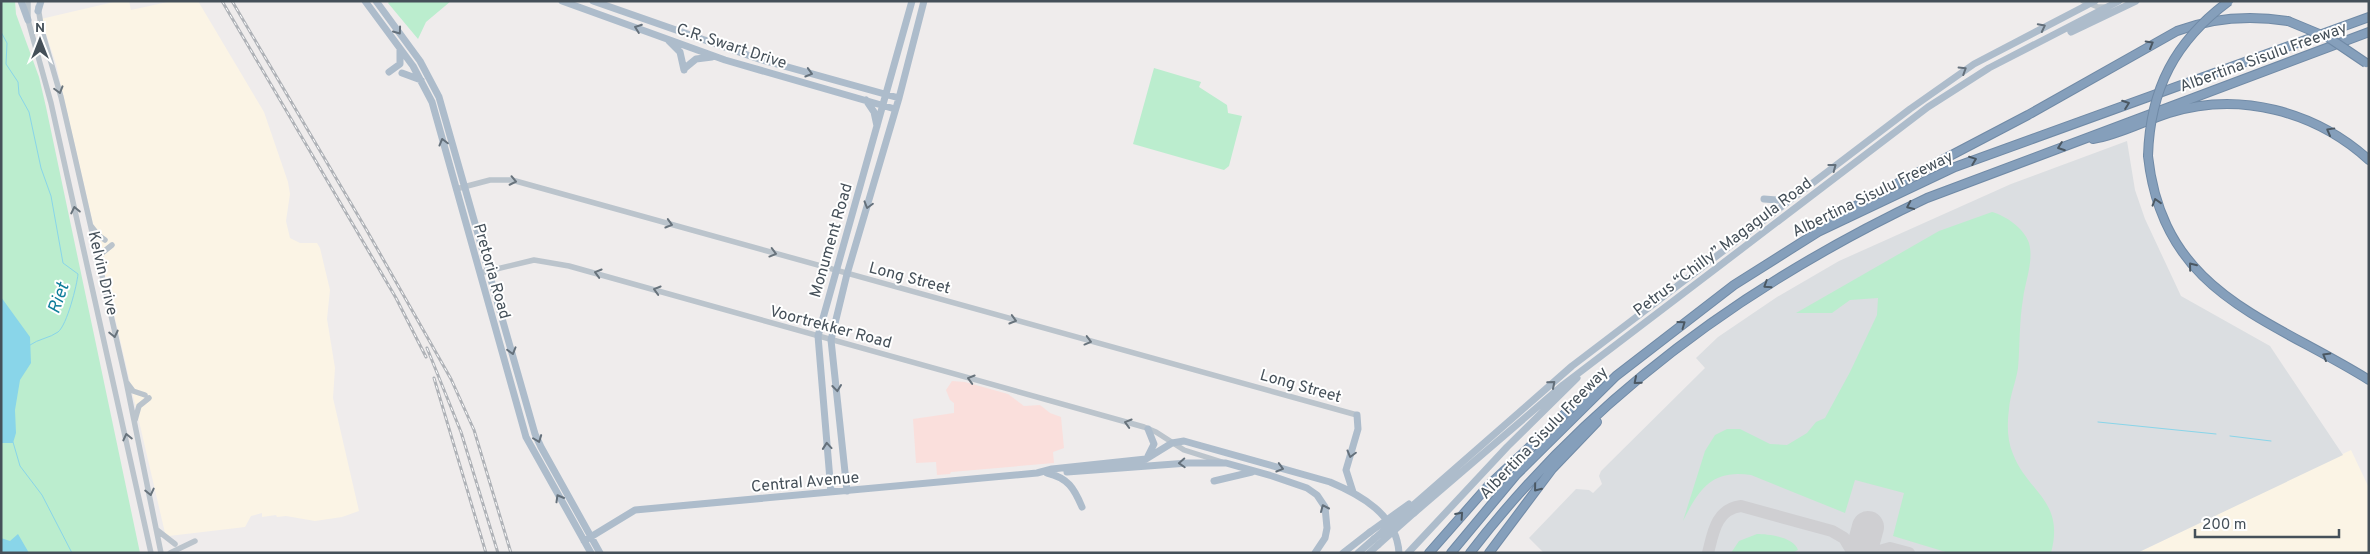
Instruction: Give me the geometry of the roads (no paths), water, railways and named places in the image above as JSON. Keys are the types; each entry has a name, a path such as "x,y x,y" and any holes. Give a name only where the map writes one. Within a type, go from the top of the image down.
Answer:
{"highway":[{"path":"2228,1 2199,25 2185,41 2169,67 2154,105 2148,156 2153,191 2162,219 2176,244 2195,270 2210,284 2239,306 2369,380"},
{"path":"1818,232 1862,202 2028,115 2176,31 2202,22 2230,17 2262,17 2288,21 2329,38 2367,64"},
{"name":"Albertina Sisulu Freeway","path":"1451,553 1516,475 1616,376 1734,285 1818,232 1955,167 2369,17"},
{"name":"Albertina Sisulu Freeway","path":"1470,553 1537,474 1602,411 1653,367 1710,323 1814,256 1865,228 1927,198 2369,32"},
{"path":"2082,139 2096,139 2168,113 2196,106 2238,104 2280,111 2305,119 2332,132 2369,160"},
{"path":"1429,553 1483,491 1571,408 1616,376"},
{"path":"1489,553 1552,469 1595,425 1602,411"}],"main road":[{"path":"21,1 28,20"},
{"path":"38,11 40,1"},
{"path":"360,1 373,11"},
{"name":"Pretoria Road","path":"365,1 422,80 432,102 526,437 587,538 600,553"},
{"name":"Pretoria Road","path":"376,1 420,61 438,92 538,440 587,538 591,553"},
{"name":"C.R. Swart Drive","path":"562,1 725,60 895,109"},
{"name":"C.R. Swart Drive","path":"593,1 759,59 899,98"},
{"name":"Monument Road","path":"831,492 818,336 912,1"},
{"name":"Monument Road","path":"847,491 831,340 847,274 899,98 924,1"},
{"name":"Petrus “Chilly” Magagula Road","path":"1358,553 1584,369 1928,106 1989,68 2119,1"},
{"path":"2050,38 2067,34 2136,1"},
{"name":"Petrus “Chilly” Magagula Road","path":"1411,508 1572,366 1959,73 2090,2"},
{"path":"667,38 680,52 685,69 692,61 702,57 725,60"},
{"path":"390,72 400,64 399,48"},
{"path":"402,73 422,80"},
{"path":"866,100 874,112 877,129"},
{"path":"1764,199 1790,201"},
{"path":"1408,553 1507,447 1570,386 1584,369"},
{"path":"1353,492 1346,470 1358,428 1357,415"},
{"path":"1146,459 1154,444 1148,428"},
{"path":"1079,469 1146,459 1172,443 1191,442 1330,482 1353,492 1371,504 1385,517 1399,544 1399,553"},
{"name":"Central Avenue","path":"587,538 636,510 1079,469 1188,463 1226,463"},
{"path":"1226,463 1307,488 1317,495 1325,508 1328,528 1323,542 1315,553"},
{"name":"Central Avenue","path":"1037,473 1079,469"},
{"path":"1214,481 1236,474 1254,472"},
{"path":"1047,473 1066,480 1074,490 1082,507"},
{"path":"1343,553 1374,539 1411,508"},
{"name":"Petrus “Chilly” Magagula Road","path":"1369,553 1374,539"}],"street":[{"name":"Kelvin Drive","path":"28,1 28,20 53,113 151,553"},
{"path":"2079,23 2087,15 2090,2 2109,6"},
{"name":"Kelvin Drive","path":"38,11 61,97 126,381 158,530 161,553"},
{"name":"Long Street","path":"456,189 490,180 512,180 1357,415"},
{"path":"89,225 105,240"},
{"path":"98,262 102,253 112,245"},
{"name":"Voortrekker Road","path":"480,273 534,260 543,260 627,281 1148,428 1184,450 1226,463"},
{"path":"126,381 133,391 147,397 137,409 134,424"},
{"path":"158,530 176,544"},
{"path":"170,553 195,542"}],"water":[{"path":"1,297 30,337 31,363 20,380 15,410 16,433 13,443 1,443"},
{"path":"18,534 29,553 1,553 1,538 10,541"}],"waterway":[{"name":"Riet","path":"1,32 7,43 6,64 18,82 19,94 29,112 41,168 51,196 63,263 78,274 71,304 61,328 55,334 30,345"},
{"path":"2098,422 2216,434"},
{"path":"2230,436 2271,441"},
{"name":"Riet","path":"13,442 20,466 42,495 72,553"}],"railway":[{"path":"222,1 396,298 426,357"},
{"path":"232,1 366,229 451,379 474,430 511,553"},
{"path":"427,348 461,432 498,553"},
{"path":"434,378 486,553"}]}
